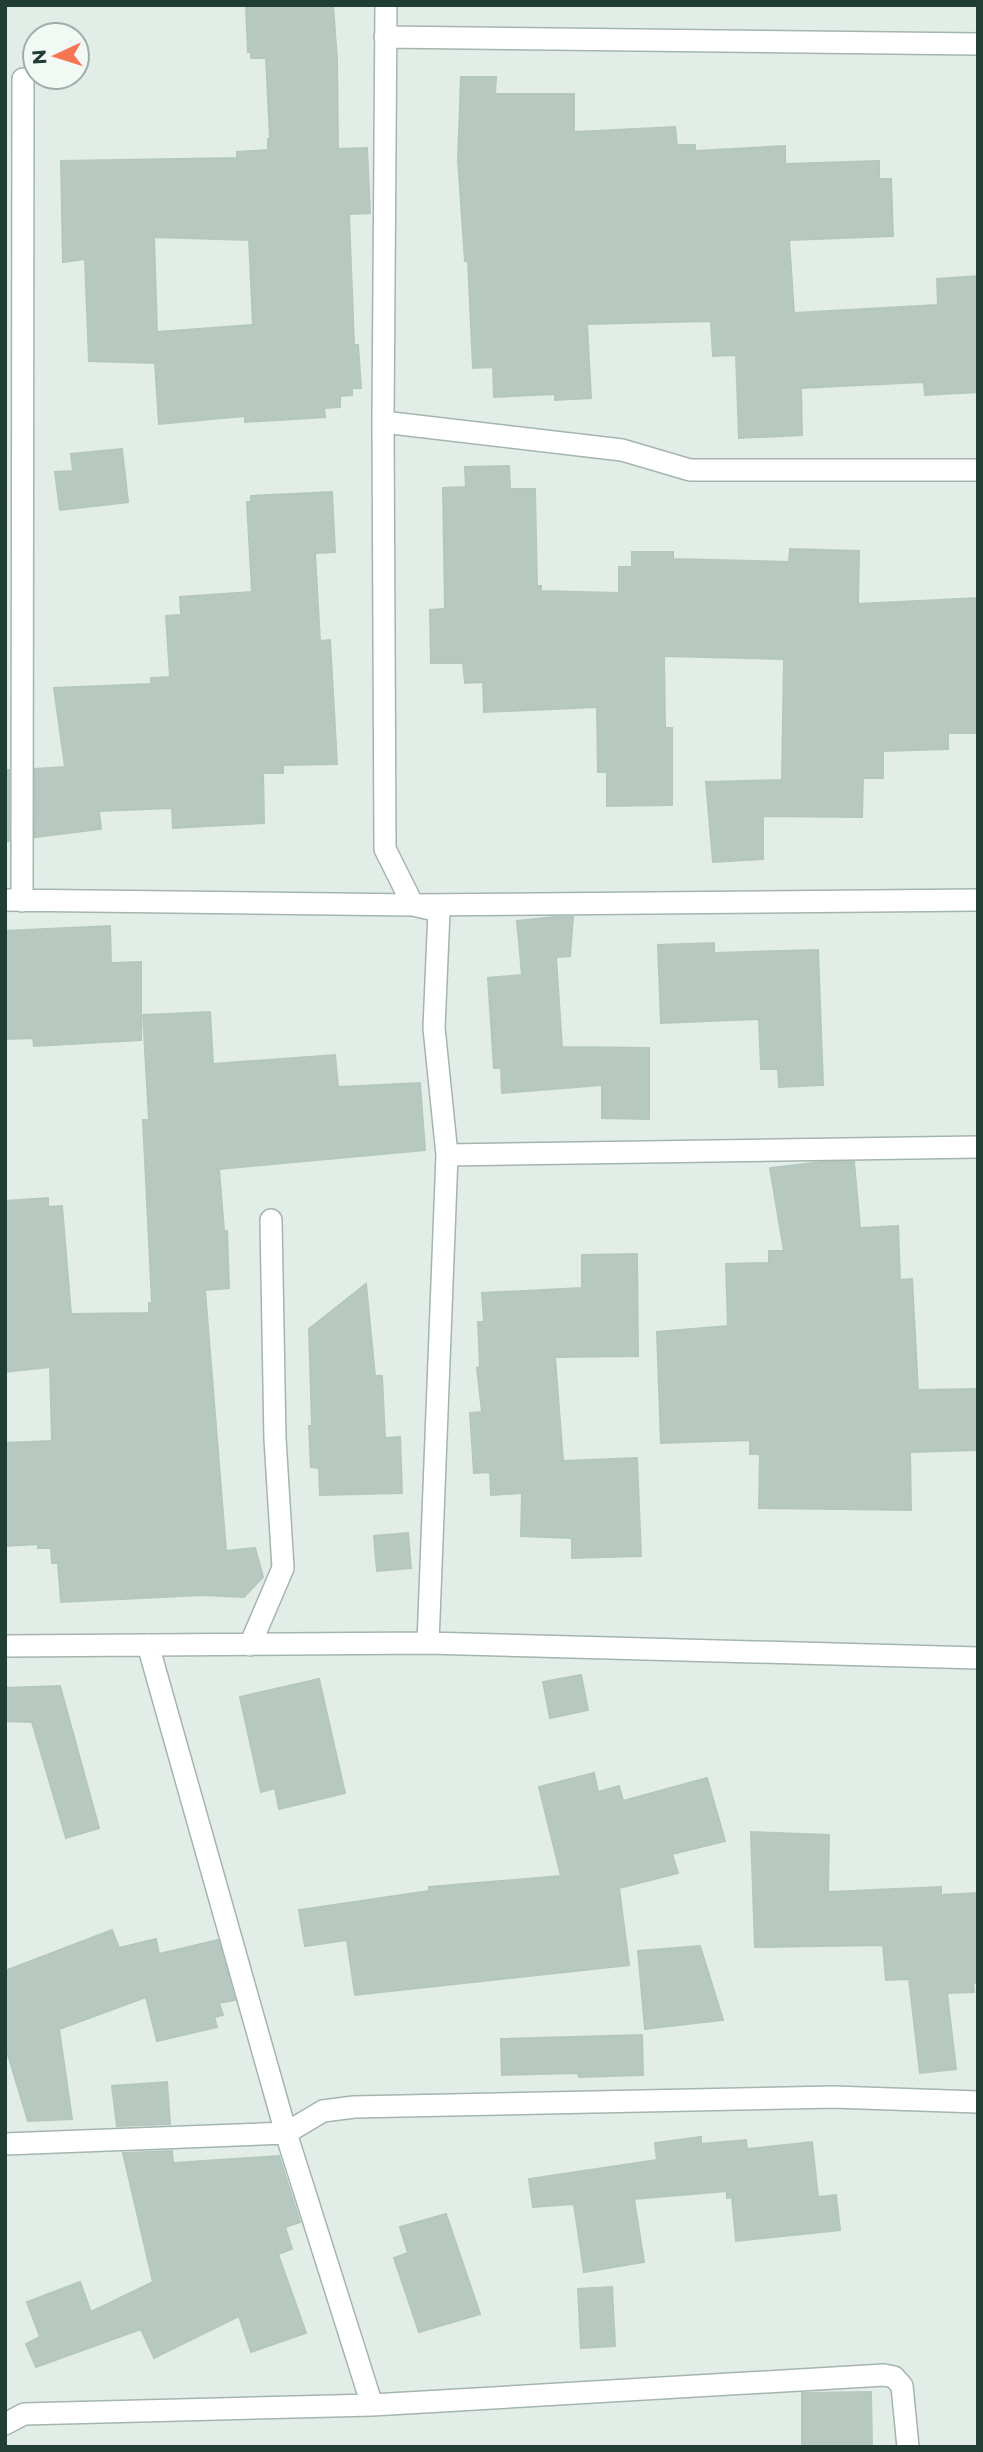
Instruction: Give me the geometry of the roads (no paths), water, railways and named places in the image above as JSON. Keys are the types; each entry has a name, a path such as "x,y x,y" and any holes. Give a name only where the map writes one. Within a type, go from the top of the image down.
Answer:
{"street":[{"path":"386,5 383,422 386,849 413,905"},
{"path":"385,37 978,44"},
{"path":"23,91 14,901 413,905 978,900"},
{"path":"383,422 622,450 690,470 978,470"},
{"path":"413,905 439,911 434,1028 447,1155 428,1643"},
{"path":"447,1155 978,1147"},
{"path":"250,1645 283,1568 275,1439 271,1220"},
{"path":"5,1646 428,1643 978,1658"},
{"path":"148,1645 286,2133 372,2405"},
{"path":"5,2144 286,2133 323,2111 354,2107 834,2097 978,2102"},
{"path":"5,2424 24,2414 372,2405 884,2375 894,2377 902,2386 908,2447"}]}
